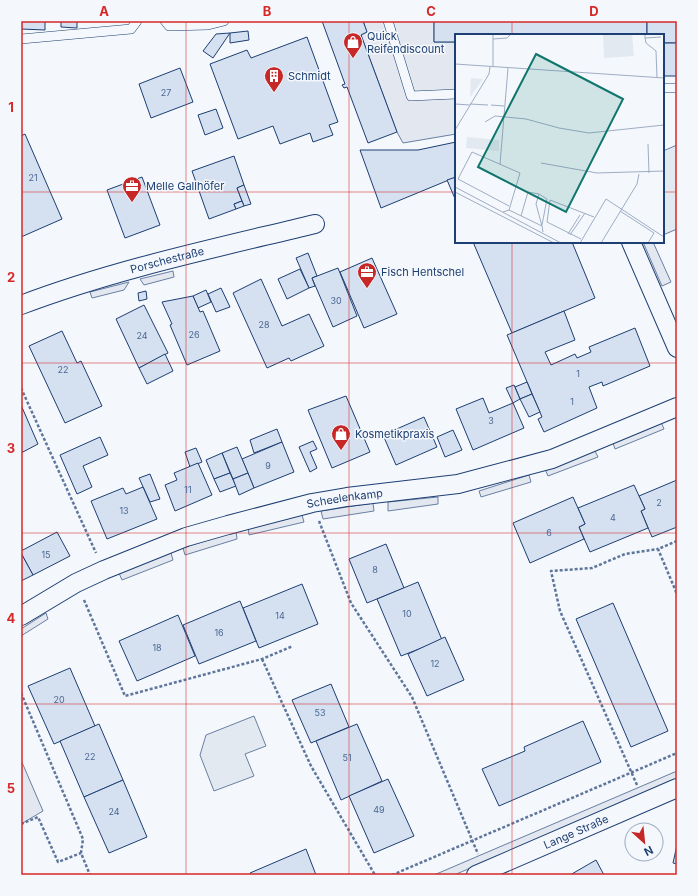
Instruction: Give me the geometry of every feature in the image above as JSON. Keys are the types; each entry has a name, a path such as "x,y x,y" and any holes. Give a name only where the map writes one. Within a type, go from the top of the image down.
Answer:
{"street":[{"name":"Porschestraße","path":"21,305 50,294 136,267 315,224"},
{"path":"631,243 677,348"},
{"name":"Scheelenkamp","path":"21,616 76,583 186,537 312,503 465,482 552,459 677,407"},
{"name":"Lange Straße","path":"480,873 677,788"}],"lane":[{"path":"21,39 131,29 137,21"},
{"path":"166,21 169,26 208,24 224,21"},
{"path":"388,21 411,96 455,94"},
{"path":"664,88 677,88"}],"path":[{"path":"21,388 104,570"},
{"path":"312,503 351,603 412,697 473,842 480,873"},
{"path":"645,802 560,611 551,571 592,568 625,554 658,549 677,541"},
{"path":"658,549 677,594"},
{"path":"76,583 125,696 262,659 292,646"},
{"path":"262,659 311,766 375,875"},
{"path":"21,693 83,839 81,853 90,875"},
{"path":"392,875 473,842 677,753"},
{"path":"21,824 38,817 58,862 81,853"}],"shaded area":[{"path":"363,21 434,21 434,42 455,42 455,134 403,143 397,132 361,35 367,32"},
{"path":"677,145 677,229 664,235 664,151"},
{"path":"643,243 653,243 671,282 662,286"},
{"path":"173,271 174,277 144,285 140,279"},
{"path":"129,282 124,290 92,298 90,292"},
{"path":"661,422 664,429 615,449 613,443"},
{"path":"595,451 598,457 548,476 545,469"},
{"path":"529,475 531,482 481,497 479,491"},
{"path":"438,497 438,504 388,511 388,502"},
{"path":"373,503 374,511 323,519 321,511"},
{"path":"302,515 304,522 249,535 248,527"},
{"path":"236,531 237,539 185,555 183,548"},
{"path":"171,553 173,560 122,580 119,573"},
{"path":"46,613 48,619 21,636 21,629"},
{"path":"254,716 266,746 245,754 254,776 214,791 200,755 206,735"},
{"path":"21,760 43,811 21,824"},
{"path":"677,771 677,781 454,875 434,875"}],"building":[{"path":"21,21 45,21 45,30 21,29"},
{"path":"61,21 77,21 77,28 61,27"},
{"name":"Quick Reifendiscount","path":"322,21 363,21 367,32 361,35 397,132 368,143 347,87 344,88 342,85 345,84"},
{"path":"434,21 647,21 647,34 455,34 455,42 434,42"},
{"path":"647,21 677,21 677,43 664,43 664,34 647,34"},
{"path":"248,31 249,40 230,43 230,33"},
{"path":"230,33 213,58 203,51 216,34"},
{"name":"Schmidt","path":"307,37 338,122 329,125 333,135 313,142 310,133 280,144 273,126 238,139 210,64 247,50 251,58"},
{"path":"664,43 677,43 677,76 664,76"},
{"path":"180,68 193,102 151,118 139,84"},
{"path":"216,109 223,128 205,135 198,115"},
{"path":"25,134 62,219 21,237 21,136"},
{"path":"455,142 455,177 381,208 360,150 418,150"},
{"path":"234,156 244,185 237,188 242,201 234,204 236,209 209,219 192,171"},
{"name":"Melle Gallhöfer","path":"142,177 160,225 125,238 107,190"},
{"path":"455,177 455,199 447,180"},
{"path":"244,185 251,204 244,206 237,188"},
{"path":"242,201 244,206 236,209 234,204"},
{"path":"473,243 572,243 595,298 512,333"},
{"path":"308,253 317,276 312,278 315,286 309,288 296,258"},
{"path":"372,258 397,314 364,328 340,272"},
{"path":"338,268 357,316 333,327 312,278"},
{"path":"300,269 309,288 287,299 278,279"},
{"path":"261,279 282,326 309,314 324,346 291,361 289,358 267,368 233,293"},
{"path":"221,288 230,307 216,312 208,294"},
{"path":"206,290 211,302 198,308 193,296"},
{"path":"146,291 147,299 139,301 138,293"},
{"path":"193,296 200,312 203,311 220,351 187,365 162,302"},
{"path":"144,305 168,353 139,368 116,319"},
{"path":"564,311 575,340 545,352 551,365 575,354 577,358 591,352 589,347 635,328 650,366 603,386 602,382 589,387 597,408 544,432 538,419 542,417 507,335"},
{"path":"62,331 77,363 81,361 102,406 65,423 29,346"},
{"path":"165,354 173,371 147,384 139,368"},
{"path":"527,382 532,394 520,399 515,387"},
{"path":"514,385 520,399 513,403 506,388"},
{"path":"532,394 540,412 529,417 520,399"},
{"path":"346,396 370,452 332,468 308,410"},
{"path":"483,398 489,413 513,403 524,428 473,450 456,409"},
{"path":"21,405 38,444 21,453"},
{"path":"424,417 437,447 396,465 383,435"},
{"path":"277,429 282,442 254,453 250,440"},
{"path":"453,430 462,450 445,457 437,437"},
{"path":"100,437 108,455 83,466 92,487 77,494 60,455"},
{"path":"313,441 317,449 310,452 317,468 310,472 299,447"},
{"path":"282,442 294,472 254,488 242,459"},
{"path":"237,447 248,473 233,479 222,453"},
{"path":"196,448 202,462 190,467 185,452"},
{"path":"222,453 230,473 214,479 206,460"},
{"path":"198,463 212,495 175,511 165,485 177,480 174,473"},
{"path":"230,473 236,486 220,492 214,479"},
{"path":"248,473 254,488 239,495 233,479"},
{"path":"150,474 160,499 150,502 139,478"},
{"path":"677,480 677,527 652,537 641,511 645,509 639,496"},
{"path":"634,485 645,509 641,511 648,528 590,552 579,527 585,524 578,508"},
{"path":"143,487 157,519 107,539 91,501 123,488 126,494"},
{"path":"573,497 585,524 579,527 584,539 530,563 513,523"},
{"path":"57,532 70,556 33,575 21,551"},
{"path":"386,544 404,588 367,603 349,559"},
{"path":"21,553 33,575 21,581"},
{"path":"418,582 442,640 401,656 377,599"},
{"path":"302,584 318,624 259,648 243,608"},
{"path":"240,601 256,641 199,664 183,625"},
{"path":"613,603 668,731 631,747 576,619"},
{"path":"178,615 195,656 137,681 119,641"},
{"path":"445,637 464,680 427,696 408,654"},
{"path":"70,668 95,726 54,744 28,686"},
{"path":"331,684 349,727 311,743 292,700"},
{"path":"583,721 601,762 499,806 482,769 525,751 524,747"},
{"path":"99,724 123,780 84,797 60,741"},
{"path":"357,724 382,781 341,800 316,741"},
{"path":"388,779 414,836 374,853 349,796"},
{"path":"123,780 147,837 109,853 84,797"},
{"path":"677,845 677,864 673,863"},
{"path":"306,849 316,875 251,875 250,873"},
{"path":"596,860 604,875 570,875"}],"place":[{"name":"Quick Reifendiscount","path":"353,59"},
{"name":"Schmidt","path":"274,93"},
{"name":"Melle Gallhöfer","path":"132,203"},
{"name":"Fisch Hentschel","path":"367,289"},
{"name":"Kosmetikpraxis","path":"341,451"}]}
